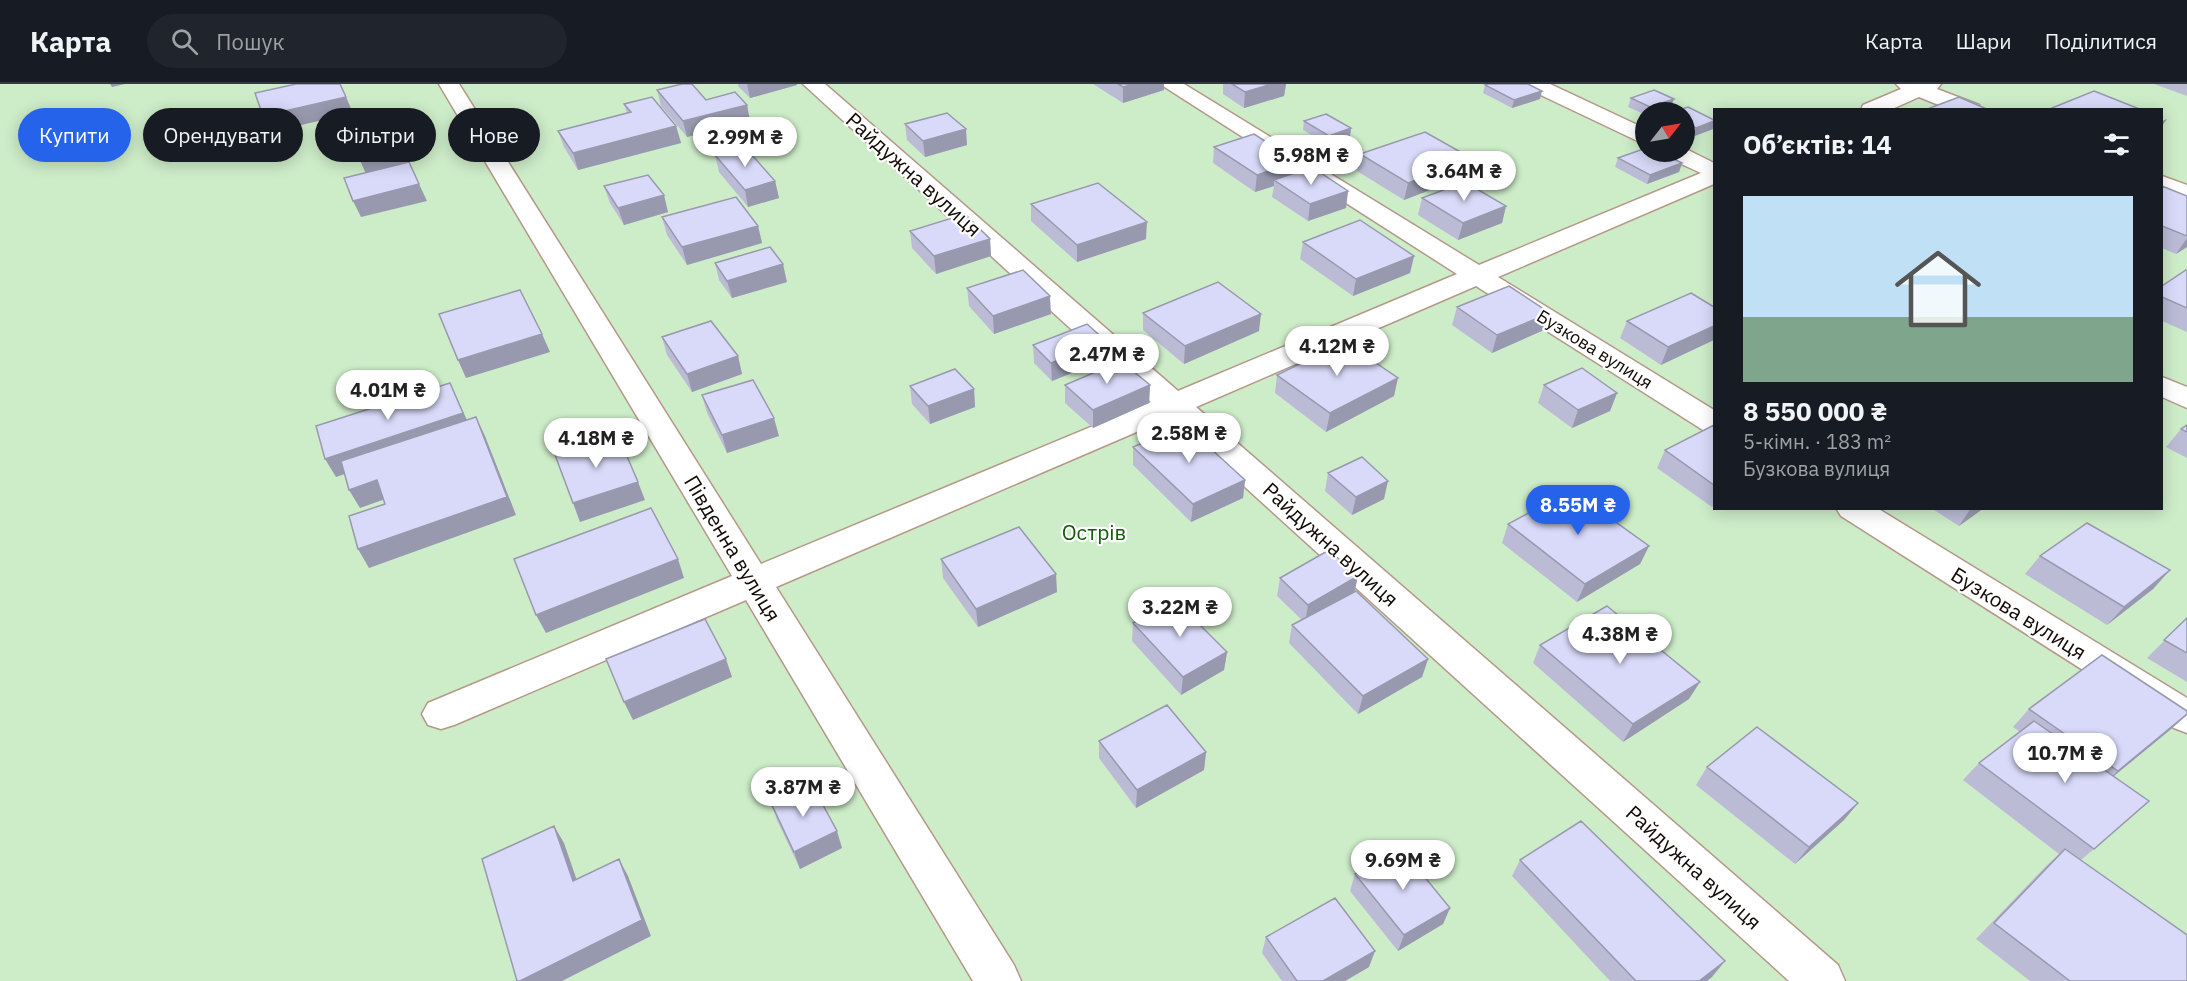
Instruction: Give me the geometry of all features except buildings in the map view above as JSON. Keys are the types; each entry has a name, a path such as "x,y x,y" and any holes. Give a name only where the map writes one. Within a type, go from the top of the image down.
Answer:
{"street":[{"name":"Південна вулиця","path":"449,84 998,981"},
{"name":"Райдужна вулиця","path":"813,84 1822,981"},
{"name":"Бузкова вулиця","path":"1170,84 1713,422"},
{"path":"1533,84 1635,133"},
{"path":"1875,108 1919,86 1967,108"},
{"path":"1693,162 1713,172"},
{"path":"441,714 1478,276 1713,173"},
{"path":"2163,183 2187,193"},
{"path":"2163,387 2187,399"},
{"name":"Бузкова вулиця","path":"1855,510 2187,717"}],"green space":[{"name":"Острів","path":"0,84 2187,84 2187,981 0,981"}]}
